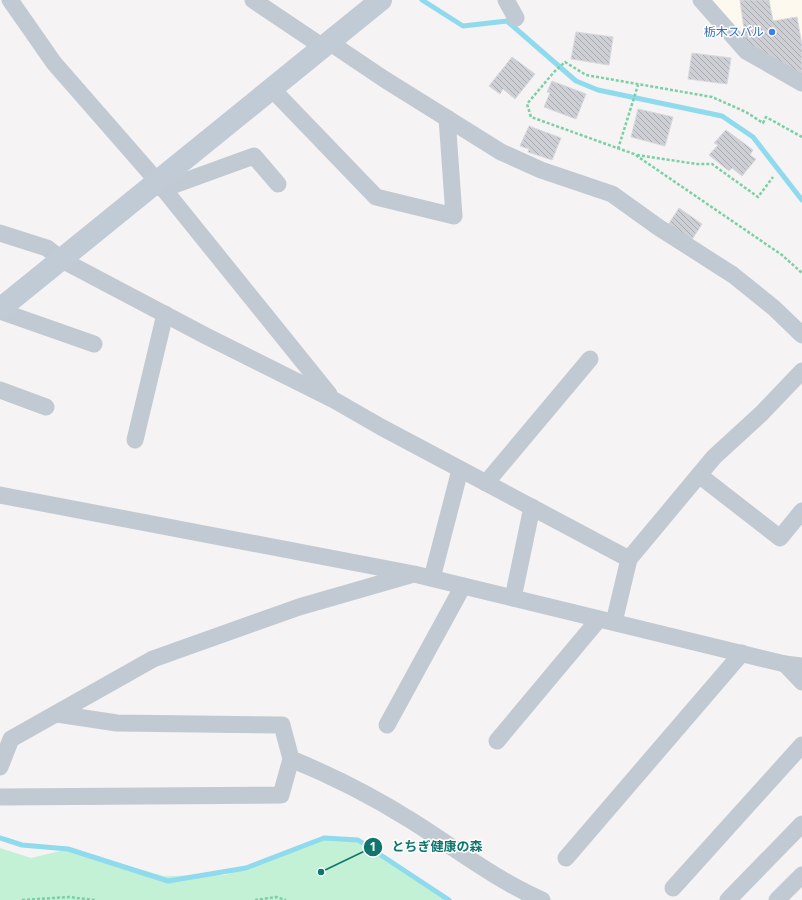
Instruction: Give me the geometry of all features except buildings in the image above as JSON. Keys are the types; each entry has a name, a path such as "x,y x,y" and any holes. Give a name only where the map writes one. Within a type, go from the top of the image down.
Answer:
{"street":[{"path":"10,0 54,63 161,186 334,400"},
{"path":"253,0 501,152 541,170 612,194 658,227 733,275 774,308 802,335"},
{"path":"0,310 62,260 161,186 272,89 381,0"},
{"path":"506,0 516,18"},
{"path":"701,0 746,51 802,83"},
{"path":"272,89 376,197 454,216 447,118"},
{"path":"161,186 254,156 278,184"},
{"path":"0,233 47,248 62,260 334,400 460,470 629,559"},
{"path":"0,310 94,344"},
{"path":"135,440 165,314"},
{"path":"486,484 590,359"},
{"path":"497,741 607,620 629,559 714,457 762,413 802,371"},
{"path":"0,390 46,407"},
{"path":"432,578 460,470"},
{"path":"699,475 780,538 802,511"},
{"path":"0,495 414,574 785,664 802,666"},
{"path":"513,598 532,508"},
{"path":"0,767 11,739 154,660 299,607 414,574"},
{"path":"387,725 463,586"},
{"path":"566,858 742,653"},
{"path":"785,664 802,682"},
{"path":"0,797 281,795 291,758 282,725 117,723 57,714"},
{"path":"673,888 802,745"},
{"path":"291,758 328,774 404,816 520,890 542,900"},
{"path":"728,900 802,824"},
{"path":"777,900 802,875"}],"path":[{"path":"773,177 758,197 712,164 697,164 634,154 618,149 531,117 527,104 554,72 565,62 586,75 712,97 746,112 763,123 766,117 802,137"},
{"path":"618,149 638,85"},
{"path":"634,154 782,255 802,273"},
{"path":"22,900 69,897 94,900"},
{"path":"255,900 276,897 286,900"}],"shaded area":[{"name":"栃木スバル","path":"707,0 802,0 802,77 744,44"}],"green space":[{"path":"324,838 358,840 449,900 0,900 0,848 31,858 68,849 164,876 225,875"}],"waterway":[{"path":"422,0 463,26 507,21 576,81 598,90 722,116 753,137 802,200"},
{"path":"0,838 22,845 68,849 168,881 246,868 324,838 358,840 449,900"}],"place":[{"name":"栃木スバル","path":"772,32"},
{"name":"とちぎ健康の森","path":"321,872"}]}
